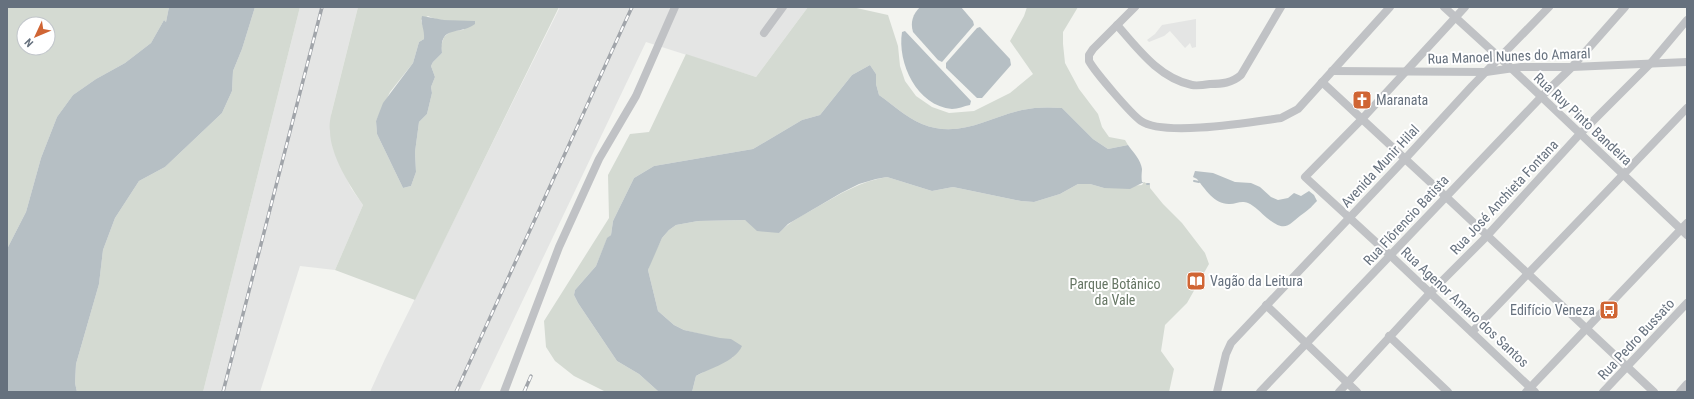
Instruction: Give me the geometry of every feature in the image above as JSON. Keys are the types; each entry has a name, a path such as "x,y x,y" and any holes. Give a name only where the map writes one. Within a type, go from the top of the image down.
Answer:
{"street":[{"path":"504,392 533,312 562,240 600,160 636,96 675,7"},
{"path":"764,33 782,7"},
{"path":"1135,7 1093,49 1089,60 1141,122 1158,127 1192,128 1280,118 1298,109 1390,7"},
{"path":"1117,25 1149,61 1176,80 1193,85 1224,83 1234,81 1241,75 1281,7"},
{"name":"Rua Ruy Pinto Bandeira","path":"1444,7 1623,174 1685,229"},
{"path":"1362,119 1465,7"},
{"name":"Avenida Munir Hilal","path":"1217,392 1226,354 1231,343 1499,58 1549,7"},
{"name":"Rua Flôrencio Batista","path":"1260,392 1541,97 1572,67 1625,7"},
{"name":"Rua José Anchieta Fontana","path":"1339,392 1389,336 1487,236 1580,134 1650,64 1687,20"},
{"name":"Rua Manoel Nunes do Amaral","path":"1332,71 1486,72 1511,68 1687,62"},
{"path":"1322,82 1446,196 1528,275 1654,392"},
{"path":"1472,332 1687,108"},
{"name":"Rua Agenor Amaro dos Santos","path":"1362,119 1305,177 1472,332 1531,390"},
{"path":"1531,390 1587,329 1685,229"},
{"name":"Rua Pedro Bussato","path":"1603,392 1687,304"},
{"path":"1266,305 1357,392"},
{"path":"1389,336 1448,392"},
{"path":"1680,392 1687,384"}],"shaded area":[{"path":"169,7 255,7 242,49 233,71 232,91 222,113 165,167 139,181 115,218 103,250 99,284 76,364 75,383 77,392 7,392 7,249 26,212 41,158 57,117 73,95 96,79 125,63 151,43 164,20 166,22"},
{"path":"300,7 358,7 331,115 333,149 351,188 363,205 335,270 300,266 260,392 203,392"},
{"path":"560,7 808,7 756,77 646,42 479,392 370,392 385,359"},
{"path":"920,7 961,7 973,21 974,25 942,62 938,60 913,32 913,18"},
{"path":"422,16 444,20 475,21 475,24 469,28 447,34 442,44 442,53 431,66 435,77 431,87 432,93 427,114 419,122 415,152 416,172 411,186 403,188 377,134 376,121 383,103 413,63 419,42 424,39"},
{"path":"1196,19 1196,47 1192,48 1190,43 1185,48 1170,31 1164,36 1149,42 1147,40 1155,34 1162,25"},
{"path":"980,27 1010,59 1011,65 982,98 977,98 946,68 946,63 977,28"},
{"path":"905,31 971,101 970,105 956,109 940,106 929,100 919,91 906,69 903,57 901,44 902,32"},
{"path":"870,65 876,74 876,84 879,95 910,118 935,128 948,129 973,126 1027,109 1062,108 1093,139 1108,149 1128,145 1140,162 1142,169 1142,182 1144,182 1130,189 1104,188 1090,184 1078,184 1060,194 1034,202 1021,201 953,187 932,191 887,177 859,184 841,193 788,224 779,233 757,231 745,220 698,221 676,225 662,238 648,270 658,311 674,325 684,330 731,339 742,346 739,352 722,364 696,376 692,392 659,392 639,374 617,361 574,295 575,290 596,266 607,238 611,235 613,221 634,178 654,166 753,149 802,120 820,115 852,75"},
{"path":"1195,171 1213,173 1235,182 1251,183 1260,187 1271,197 1278,200 1288,198 1294,193 1301,196 1309,191 1314,195 1317,201 1291,224 1287,226 1279,226 1248,203 1239,202 1225,204 1215,199 1207,192 1197,179 1193,177"}],"green space":[{"path":"7,7 169,7 166,22 164,20 151,43 125,63 96,79 73,95 57,117 41,158 26,212 7,249"},
{"path":"255,7 300,7 203,392 77,392 75,383 76,364 99,284 103,250 115,218 139,181 165,167 222,113 232,91 233,71 242,49"},
{"path":"358,7 559,7 415,300 335,270 363,205 347,180 333,150 330,129 331,115","holes":["428,16 451,21 474,21 463,30 451,31 444,37 441,46 442,53 431,66 435,77 431,87 432,93 427,114 419,122 415,152 416,172 411,186 403,188 377,134 376,121 390,92 413,63 419,42 424,39 425,33 421,20"]},
{"path":"808,7 852,7 888,15 898,46 900,66 905,81 916,96 932,107 949,113 974,111 1010,93 1033,74 1010,41 1024,16 1027,7 1078,7 1063,32 1065,63 1079,89 1098,114 1102,127 1109,137 1125,140 1128,145 1108,149 1093,139 1062,108 1027,109 973,126 961,128 935,128 922,124 905,114 879,95 876,84 876,74 870,65 852,75 820,115 802,120 753,149 654,166 634,178 613,221 611,235 607,239 596,266 575,290 574,295 617,361 639,374 659,392 606,392 574,376 555,361 546,347 544,321 609,218 608,175 630,134 649,132 686,54 756,77"},
{"name":"Parque Botânico da Vale","path":"887,177 932,191 953,187 1021,201 1034,202 1060,194 1078,184 1090,184 1104,188 1142,185 1144,182 1150,185 1150,188 1163,204 1182,223 1205,253 1209,264 1187,303 1165,325 1161,351 1174,369 1169,392 692,392 696,376 733,357 731,339 720,339 684,330 674,325 658,311 648,270 662,238 669,230 676,225 698,221 745,220 779,233 797,218 842,193 859,185"}],"waterway":[{"path":"1194,181 1199,182"}],"railway":[{"path":"223,392 322,7"},
{"path":"456,392 632,7"},
{"path":"524,392 531,376"}],"place":[{"name":"Maranata","path":"1362,100"},
{"name":"Vagão da Leitura","path":"1196,281"},
{"name":"Edifício Veneza","path":"1609,310"}]}
